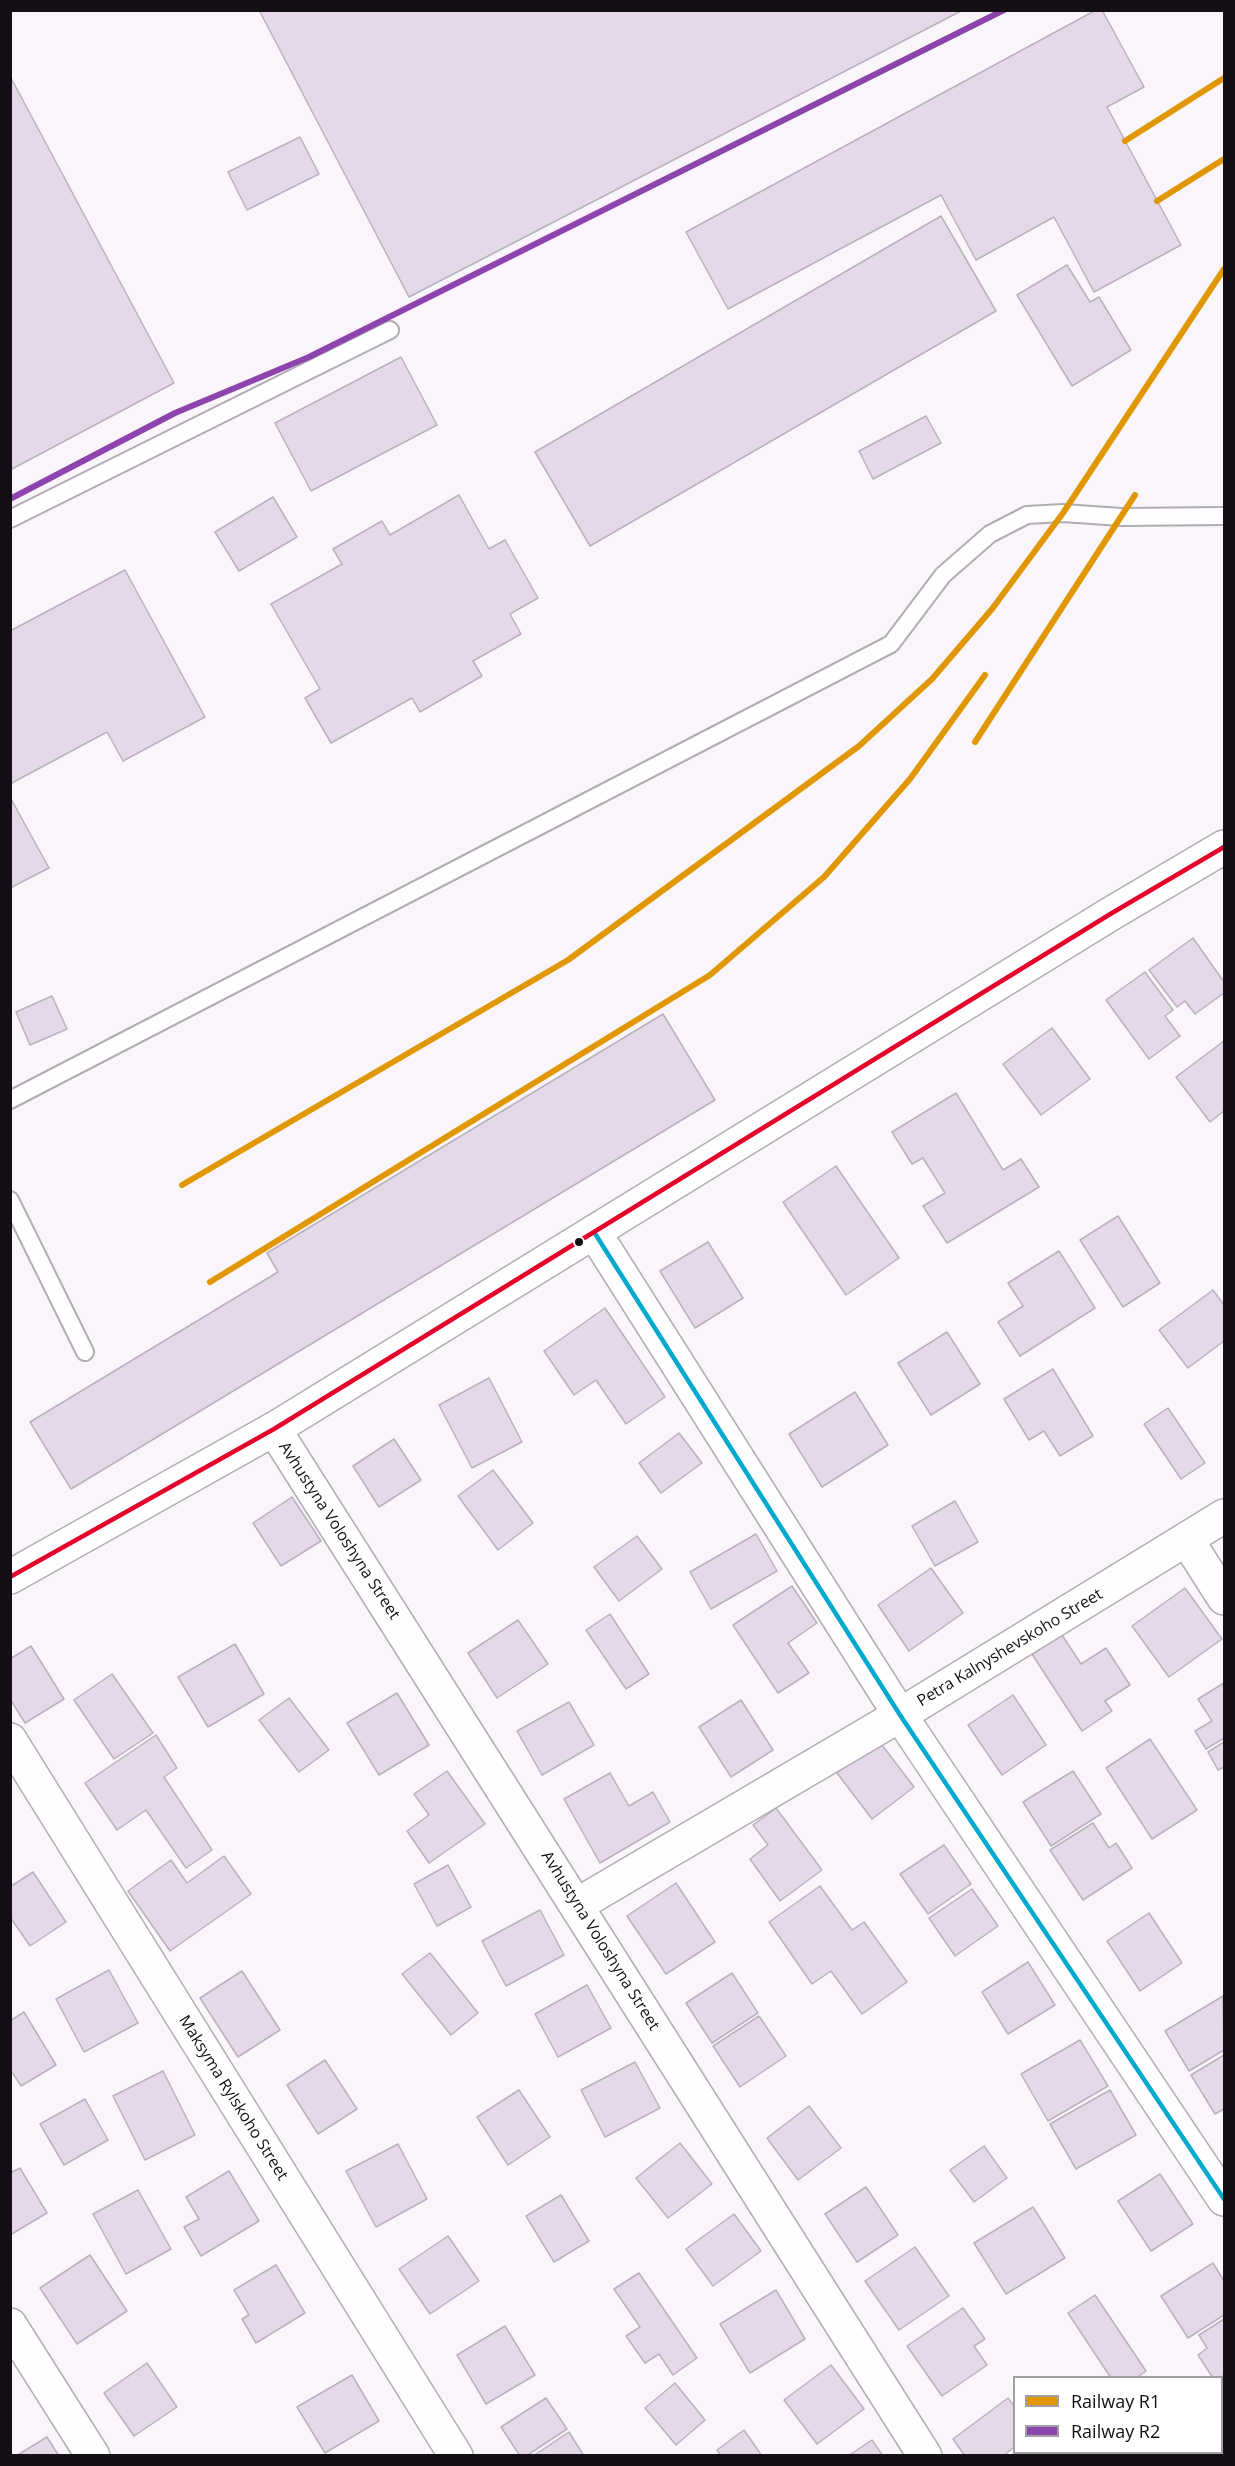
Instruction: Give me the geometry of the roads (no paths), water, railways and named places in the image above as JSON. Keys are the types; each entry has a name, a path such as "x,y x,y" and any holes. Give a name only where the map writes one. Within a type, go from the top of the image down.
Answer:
{"street":[{"path":"10,1577 274,1429 1112,913 1224,847"},
{"path":"594,1232 900,1715 1224,2199"},
{"name":"Avhustyna Voloshyna Street","path":"274,1429 925,2456"},
{"name":"Petra Kalnyshevskoho Street","path":"577,1905 900,1715 1224,1516"},
{"path":"1187,1540 1224,1598"},
{"name":"Maksyma Rylskoho Street","path":"10,1740 456,2456"},
{"path":"10,2325 93,2456"}],"lane":[{"path":"10,519 390,330"},
{"path":"10,1100 891,644 944,575 990,534 1027,515 1063,513 1121,517 1224,516"},
{"path":"10,1200 85,1352"}],"rail line":[{"name":"R2","path":"10,499 175,413 309,357 1004,10"},
{"name":"R1","path":"1125,141 1224,78"},
{"name":"R1","path":"1157,201 1224,159"},
{"name":"R1","path":"182,1185 568,960 859,746 932,679 992,609 1063,513 1224,269"},
{"name":"R1","path":"975,742 1135,495"},
{"name":"R1","path":"210,1282 710,975 824,877 910,779 985,675"}]}
